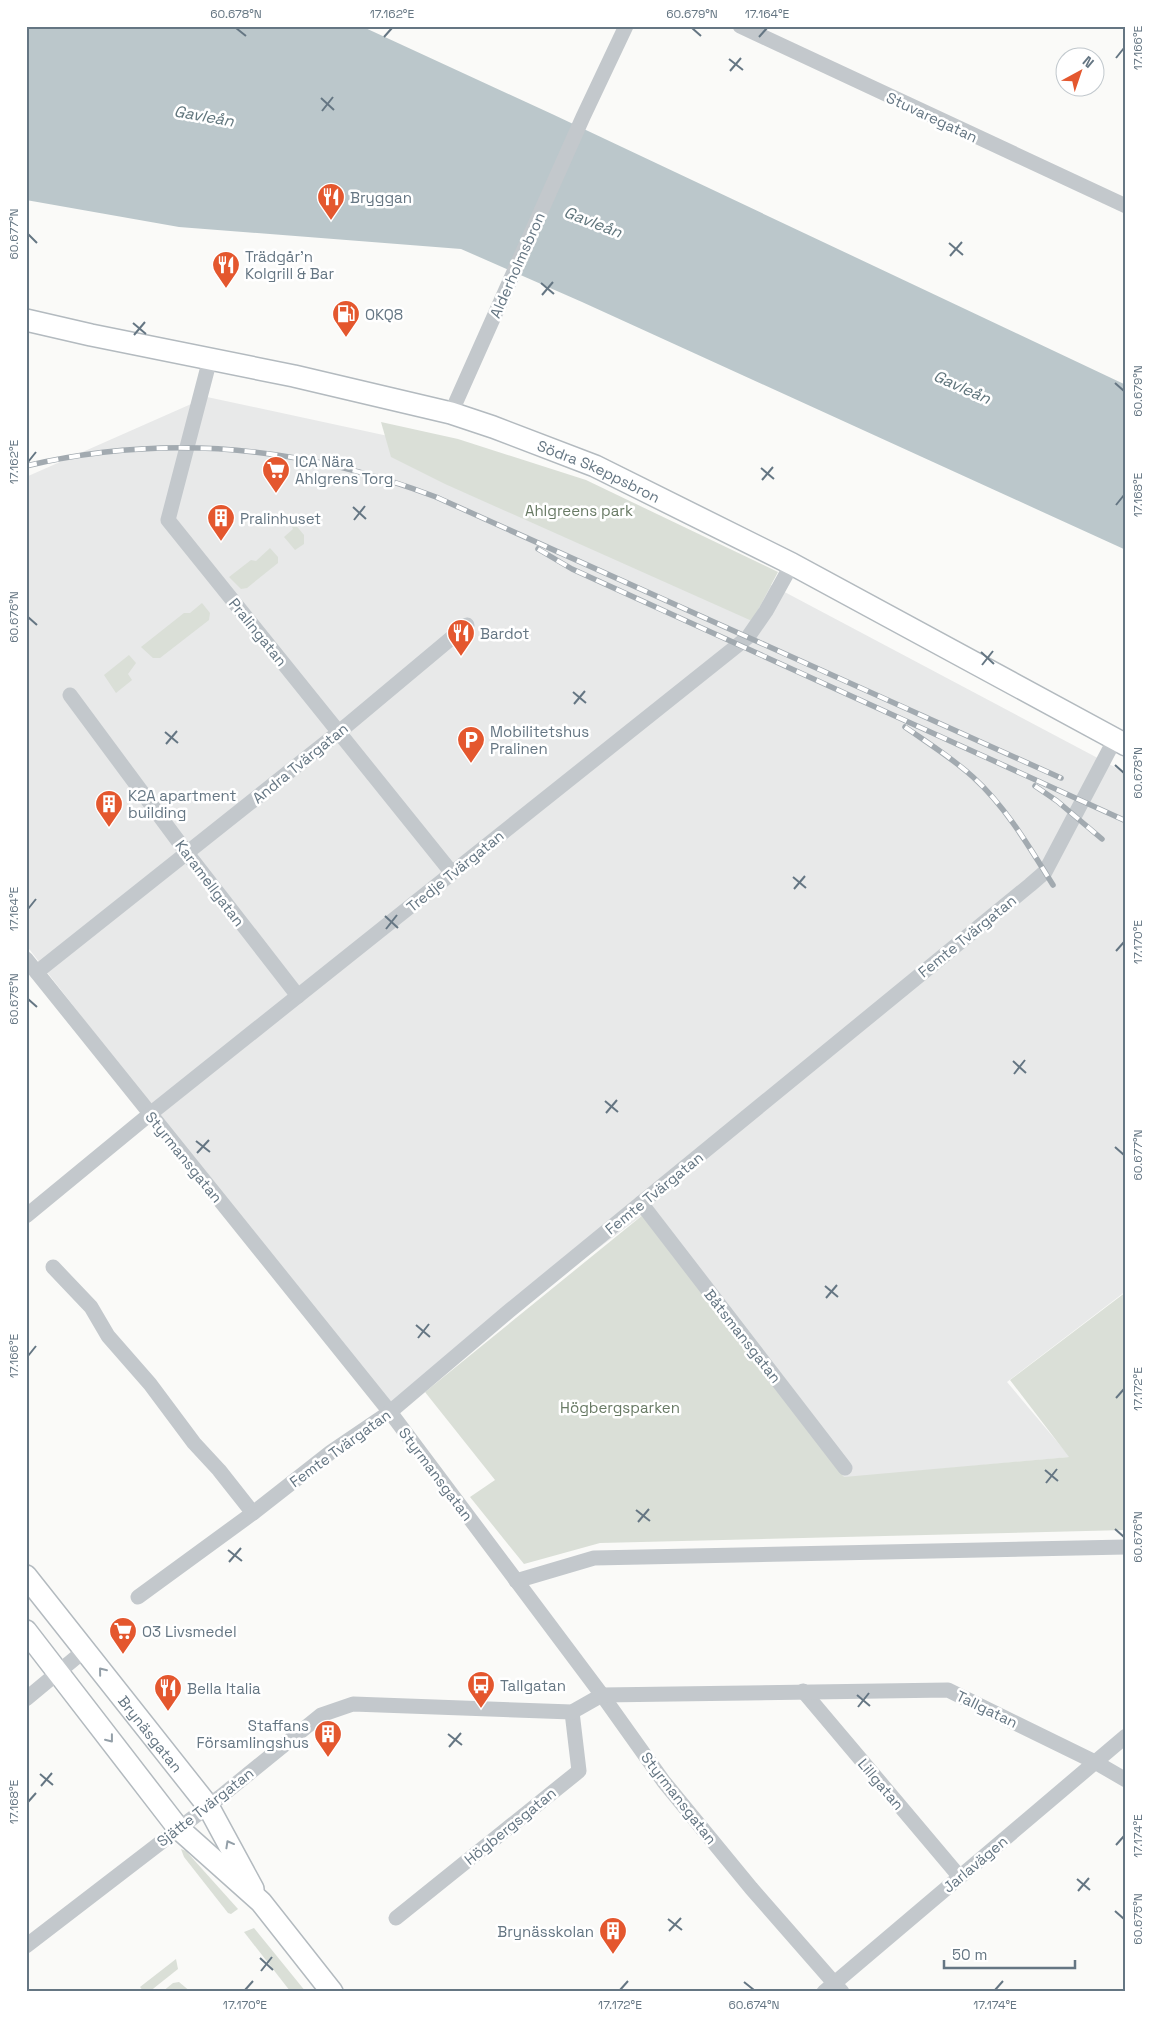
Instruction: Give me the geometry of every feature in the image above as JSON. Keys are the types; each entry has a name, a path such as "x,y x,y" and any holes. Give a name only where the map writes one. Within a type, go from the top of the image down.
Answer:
{"street":[{"name":"Alderholmsbron","path":"451,413 583,117 626,26"},
{"name":"Stuvaregatan","path":"740,26 1126,206"},
{"name":"Södra Skeppsbron","path":"26,320 294,376 451,413 595,466 792,564 1120,742"},
{"name":"Pralingatan","path":"210,359 168,520 452,873"},
{"name":"Tredje Tvärgatan","path":"26,1216 150,1114 748,637 766,611 792,564"},
{"name":"Andra Tvärgatan","path":"37,972 339,732 467,625"},
{"name":"Karamellgatan","path":"70,695 187,853 298,996"},
{"name":"Femte Tvärgatan","path":"138,1597 253,1513 331,1452 390,1412 641,1203 1045,872 1120,742"},
{"name":"Styrmansgatan","path":"26,959 390,1412 602,1695 664,1782 834,1989"},
{"name":"Båtsmansgatan","path":"641,1203 845,1468"},
{"path":"53,1267 91,1307 108,1336 150,1384 194,1443 219,1470 253,1513"},
{"path":"516,1581 594,1558 1126,1547"},
{"name":"Brynäsgatan","path":"26,1576 208,1806 261,1902 332,1992"},
{"name":"Brynäsgatan","path":"26,1632 178,1828 261,1902"},
{"path":"26,1699 86,1650"},
{"name":"Tallgatan","path":"602,1695 948,1690 1095,1762 1126,1780"},
{"name":"Lillgatan","path":"803,1691 959,1876"},
{"path":"572,1712 602,1695"},
{"name":"Sjätte Tvärgatan","path":"26,1946 208,1806 321,1715 353,1704 572,1712"},
{"name":"Högbergsgatan","path":"396,1918 579,1771 572,1712"},
{"name":"Jarlavägen","path":"834,1989 959,1876 1126,1736"}],"shaded area":[{"path":"207,397 402,439 743,570 1126,773 1126,1291 1007,1382 1070,1457 844,1478 644,1214 391,1403 155,1111 26,945 26,477"}],"green space":[{"name":"Ahlgreens park","path":"381,422 458,439 586,480 778,572 752,621 445,484 391,457"},
{"path":"294,523 304,535 304,544 295,550 284,537 293,529 291,525"},
{"path":"270,548 278,557 278,563 247,588 241,589 229,577 251,560 256,561"},
{"path":"202,603 210,613 209,620 160,658 153,658 141,647 184,613 190,613"},
{"path":"129,655 136,663 128,674 132,680 116,693 104,675"},
{"name":"Högbergsparken","path":"644,1214 844,1477 1069,1457 1010,1380 1126,1292 1126,1530 600,1543 524,1564 470,1497 495,1480 425,1392"},
{"path":"181,1849 186,1851 238,1909 231,1914 228,1913 184,1857"},
{"path":"254,1928 306,1992 290,1991 244,1932"},
{"path":"176,1959 178,1969 149,1992 144,1992 140,1987"},
{"path":"179,1982 191,1992 162,1992 173,1983"}],"water":[{"name":"Gavleån","path":"26,26 361,26 1126,385 1126,550 582,302 461,249 179,227 26,200"}],"railway":[{"path":"26,466 78,456 130,450 182,448 234,450 285,456 336,466 386,480 436,497 1061,778"},
{"path":"538,549 572,569 1126,821"},
{"path":"905,727 957,763 985,789 1017,828 1053,885"},
{"path":"1035,786 1057,801 1102,839"}],"place":[{"name":"Bryggan","path":"331,221"},
{"name":"Trädgår'n Kolgrill & Bar","path":"226,289"},
{"name":"OKQ8","path":"346,338"},
{"name":"ICA Nära Ahlgrens Torg","path":"276,494"},
{"name":"Pralinhuset","path":"221,542"},
{"name":"Bardot","path":"461,657"},
{"name":"Mobilitetshus Pralinen","path":"471,764"},
{"name":"K2A apartment building","path":"109,828"},
{"name":"O3 Livsmedel","path":"123,1655"},
{"name":"Tallgatan","path":"481,1709"},
{"name":"Bella Italia","path":"168,1712"},
{"name":"Staffans Församlingshus","path":"328,1758"},
{"name":"Brynässkolan","path":"613,1955"}]}
